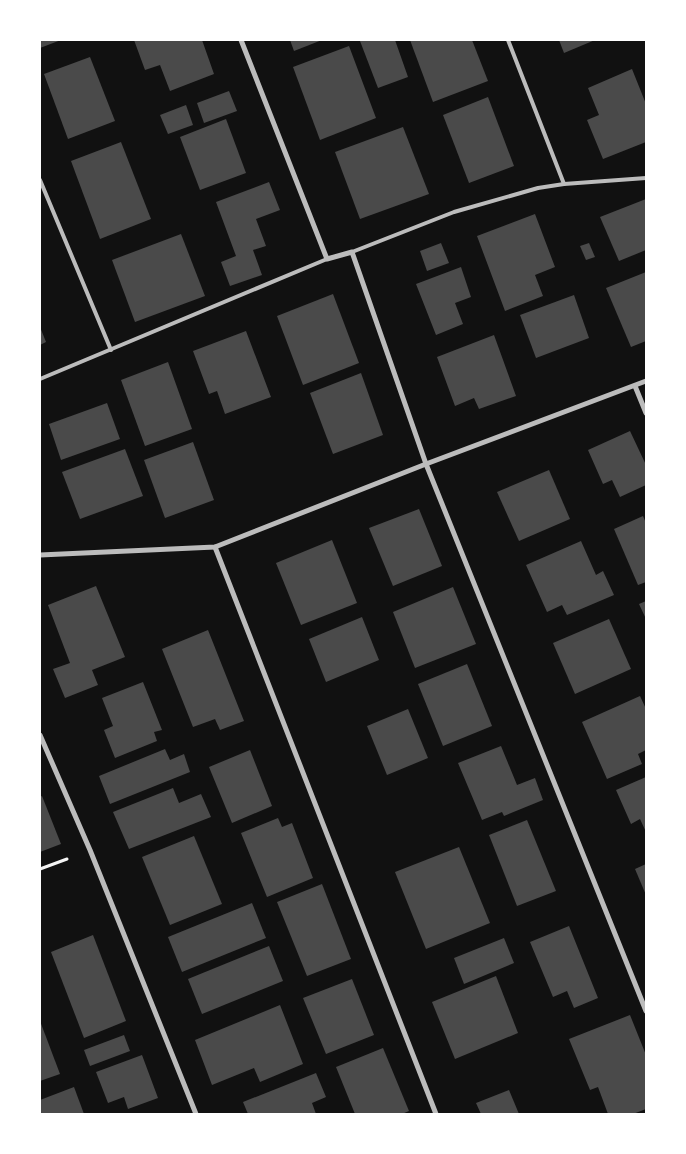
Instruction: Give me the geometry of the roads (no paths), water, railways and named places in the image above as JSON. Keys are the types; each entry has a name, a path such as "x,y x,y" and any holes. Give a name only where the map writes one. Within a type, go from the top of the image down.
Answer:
{"street":[{"path":"242,40 327,259 352,252 426,464 646,1011"},
{"path":"40,554 215,547 426,464 646,381"},
{"path":"635,386 646,413"},
{"path":"215,547 436,1114"},
{"path":"40,735 90,850 196,1114"}],"lane":[{"path":"508,40 564,184"},
{"path":"352,252 454,212 538,188 564,184 646,178"},
{"path":"40,180 112,350"},
{"path":"40,379 327,259"}]}
